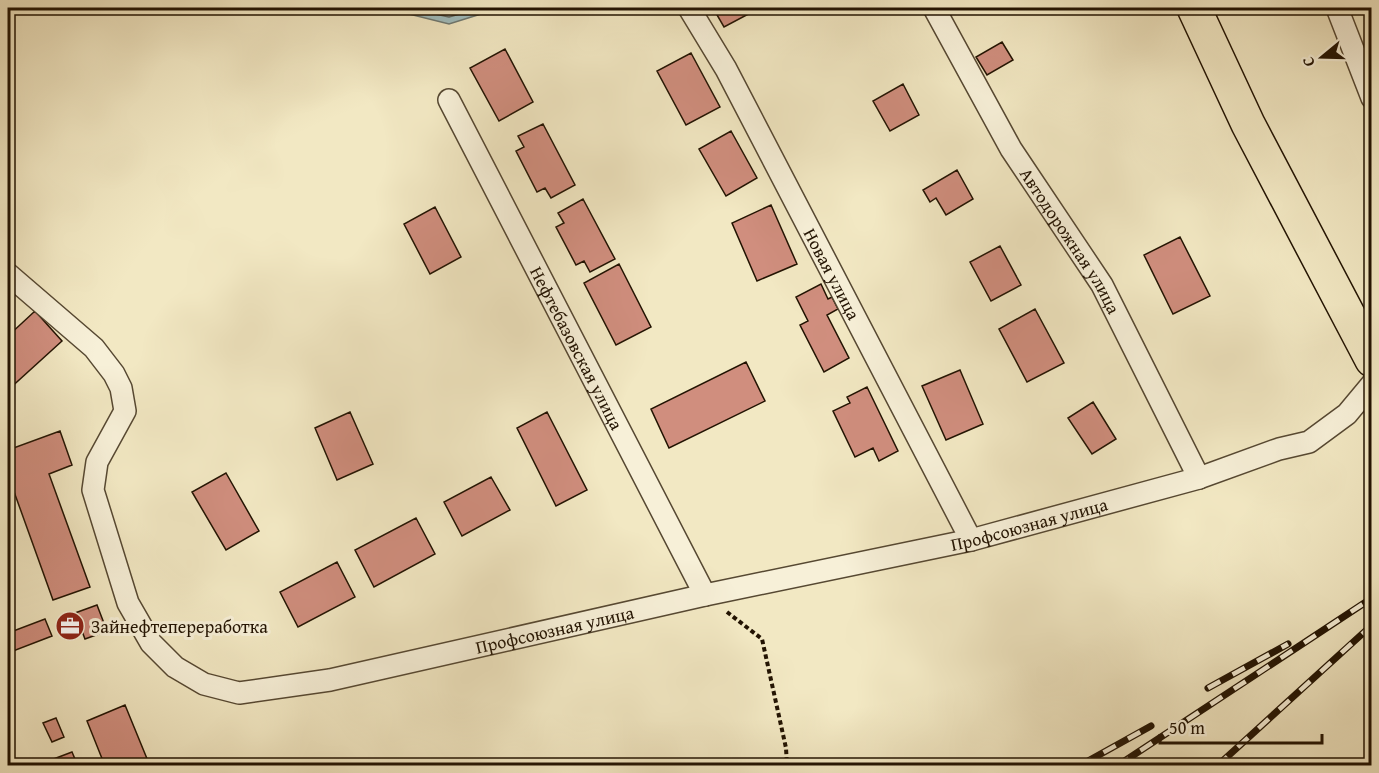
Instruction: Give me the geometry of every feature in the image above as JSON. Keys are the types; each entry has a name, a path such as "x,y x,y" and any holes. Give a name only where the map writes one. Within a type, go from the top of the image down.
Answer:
{"main road":[{"path":"1194,8 1248,124 1371,360"}],"street":[{"name":"Новая улица","path":"689,8 726,69 971,540"},
{"name":"Автодорожная улица","path":"934,8 1011,148 1102,285 1199,478"},
{"path":"1337,8 1371,98"},
{"name":"Нефтебазовская улица","path":"449,100 705,595"},
{"name":"Профсоюзная улица","path":"8,274 94,348 114,374 124,400 125,411 96,465 93,490 119,581 140,625 155,647 175,667 204,684 239,693 319,682 705,595 971,540 1199,478 1318,437 1358,404 1371,384"}],"path":[{"path":"705,595 762,639 786,748 786,765"}],"water":[{"path":"344,8 489,8 484,13 449,24 389,9 351,12"}],"building":[{"path":"713,8 754,8 756,10 724,27"},
{"path":"1002,42 1013,60 987,75 976,57"},
{"path":"505,49 533,102 499,121 470,68"},
{"path":"691,53 720,107 686,125 657,71"},
{"path":"903,84 919,115 890,131 873,101"},
{"path":"543,124 575,185 551,198 545,188 537,192 516,151 524,147 518,136"},
{"path":"731,131 757,178 726,196 699,149"},
{"path":"957,170 973,199 946,215 936,198 930,202 923,190"},
{"path":"583,199 615,259 590,272 584,261 576,265 556,227 564,223 558,213"},
{"path":"771,205 797,264 757,281 732,223"},
{"path":"435,207 461,257 430,274 404,224"},
{"path":"1180,237 1210,296 1173,314 1144,255"},
{"path":"1000,246 1021,285 991,301 970,262"},
{"path":"619,264 651,327 616,345 584,283"},
{"path":"821,284 828,299 832,297 838,309 827,315 849,358 824,372 800,325 808,321 796,297"},
{"path":"1035,309 1064,363 1027,382 999,329"},
{"path":"35,311 62,341 8,390 8,336"},
{"path":"746,362 765,401 669,448 651,409"},
{"path":"960,370 983,424 946,440 922,386"},
{"path":"867,387 898,451 879,461 873,448 855,457 833,411 850,403 847,397"},
{"path":"1093,402 1116,439 1092,454 1068,418"},
{"path":"350,412 373,464 337,480 315,428"},
{"path":"547,412 587,490 556,506 517,428"},
{"path":"60,431 72,465 49,474 90,587 53,600 8,475 8,450"},
{"path":"226,473 259,531 226,550 192,492"},
{"path":"491,477 510,510 462,536 444,502"},
{"path":"416,518 435,554 374,587 355,550"},
{"path":"337,562 355,597 298,627 280,592"},
{"path":"97,605 107,631 85,639 75,613"},
{"path":"45,619 52,636 8,653 8,633"},
{"path":"125,705 150,766 105,766 87,721"},
{"path":"56,718 64,737 52,742 43,723"},
{"path":"72,752 78,766 54,766 51,760"}],"railway":[{"path":"1117,766 1372,598"},
{"path":"1217,766 1372,625"},
{"path":"1208,688 1288,644"},
{"path":"1079,766 1151,726"}],"place":[{"name":"Зайнефтепереработка","path":"70,626"}]}
